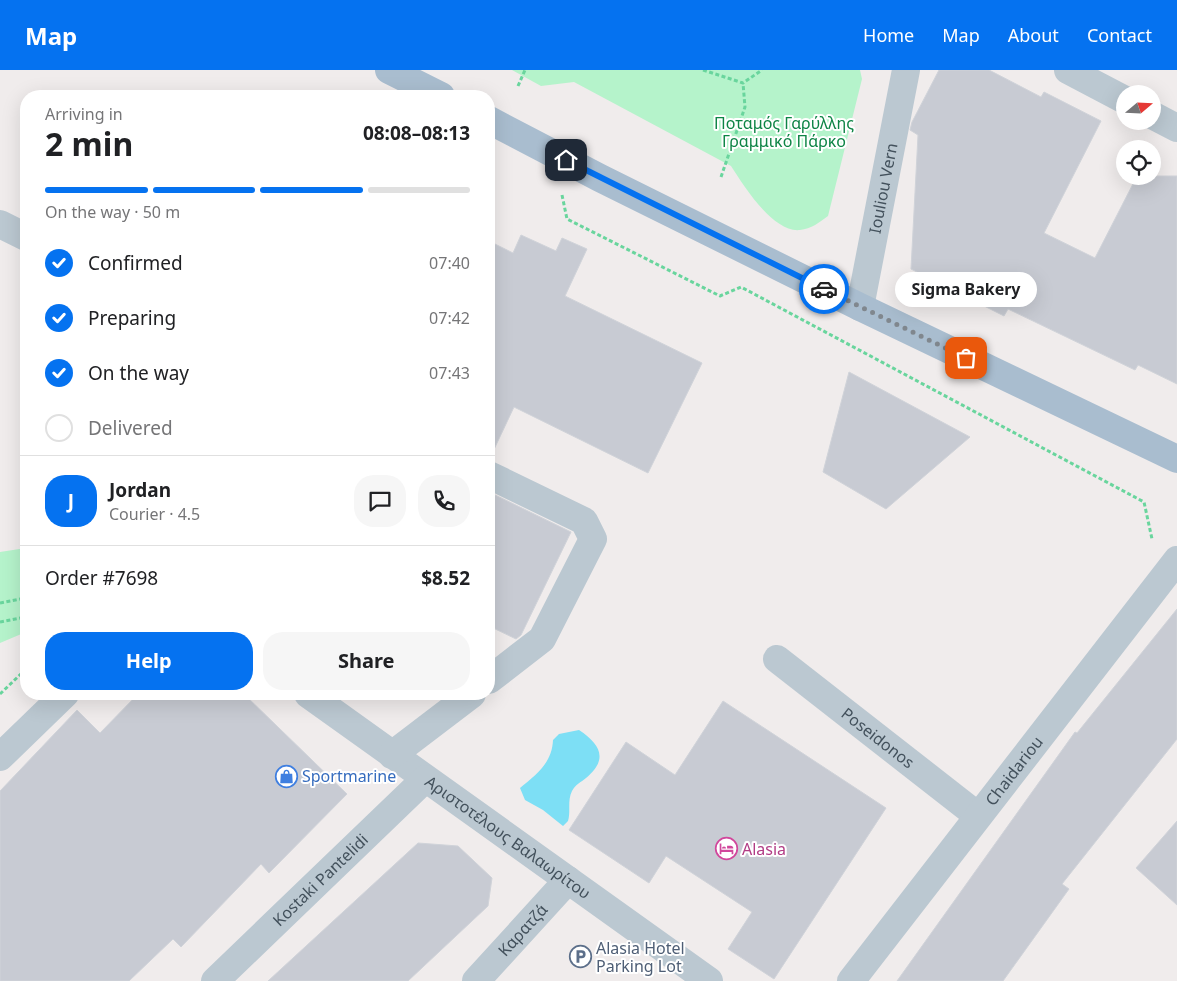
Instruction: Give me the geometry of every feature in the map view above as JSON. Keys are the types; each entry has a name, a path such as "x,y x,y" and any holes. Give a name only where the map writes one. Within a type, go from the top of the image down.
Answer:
{"main road":[{"path":"389,70 429,90"},
{"path":"495,123 600,178 860,307 1177,459"}],"street":[{"name":"Iouliou Vern","path":"860,307 906,70"},
{"path":"1068,70 1116,95"},
{"path":"1161,120 1177,128"},
{"path":"0,224 20,234"},
{"path":"495,478 584,521 593,539 542,639 495,675"},
{"name":"Chaidariou","path":"851,981 1177,560"},
{"name":"Poseidonos","path":"777,659 978,816"},
{"path":"0,757 59,700"},
{"name":"Αριστοτέλους Βαλαωρίτου","path":"316,700 709,981"},
{"path":"392,755 464,700"},
{"name":"Kostaki Pantelidi","path":"215,981 425,779"},
{"name":"Καρατζά","path":"476,981 568,880"}],"path":[{"path":"518,86 525,70"},
{"path":"702,70 742,83"},
{"path":"742,83 762,70"},
{"path":"721,177 745,107 742,83"},
{"path":"562,192 567,219 720,296 741,287 1144,502 1152,542"},
{"path":"0,603 20,599"},
{"path":"0,622 20,618"},
{"path":"0,694 20,675"}],"green space":[{"name":"Ποταμός Γαρύλλης Γραμμικό Πάρκο","path":"512,70 860,70 862,79 828,216 812,227 800,230 790,229 780,224 760,207 731,166 574,82 541,86"},
{"path":"20,549 20,635 0,643 0,552"}],"water":[{"path":"579,730 597,746 599,752 598,764 572,791 568,821 563,826 543,810 525,800 520,788 547,762 553,740 559,734"}],"building":[{"path":"939,70 989,70 1041,97 1044,92 1101,121 1044,233 1095,258 1132,185 1161,185 1161,176 1177,176 1177,384 1138,365 1135,370 1008,309 1004,316 911,269 918,135 910,130 912,122"},
{"path":"521,235 556,251 562,238 587,249 565,296 702,363 648,473 514,407 495,447 495,244 513,253"},
{"path":"849,372 970,437 886,509 823,472"},
{"path":"495,495 571,532 521,635 516,639 495,629"},
{"path":"1177,609 1177,739 1062,884 1069,889 1003,981 897,981 1075,732 1077,733"},
{"path":"132,700 250,700 347,794 269,873 261,864 181,947 173,939 129,981 0,981 0,791 77,710 100,733"},
{"path":"723,701 886,808 774,979 728,949 752,912 666,856 649,883 569,830 626,742 675,775"},
{"path":"1177,821 1177,905 1136,868"},
{"path":"418,843 458,846 492,878 488,906 408,981 268,981"}],"way so far":[{"path":"824,289 966,358"}],"place":[{"name":"Sigma Bakery","path":"966,358"},
{"name":"Sportmarine","path":"286,776"},
{"name":"Alasia","path":"726,849"},
{"name":"Alasia Hotel Parking Lot","path":"580,957"}],"route":[{"path":"566,160 824,289"}]}
